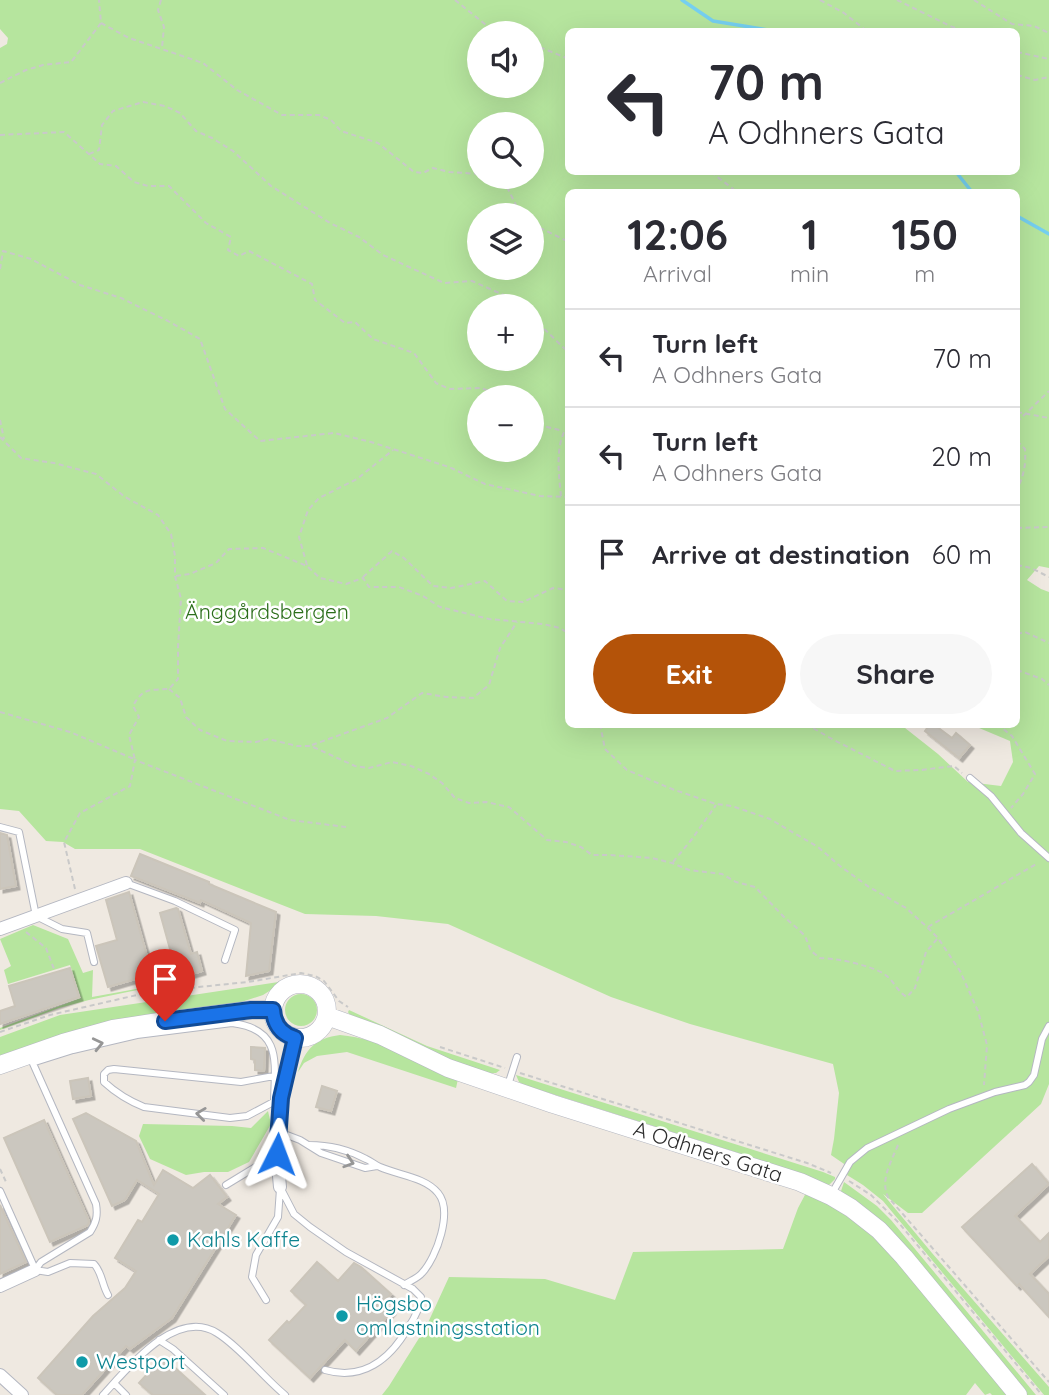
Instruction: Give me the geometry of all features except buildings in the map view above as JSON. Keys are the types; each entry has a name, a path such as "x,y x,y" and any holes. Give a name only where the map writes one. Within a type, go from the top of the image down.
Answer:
{"street":[{"path":"4,927 126,883"},
{"path":"299,984 313,987 323,996 327,1016 322,1027 313,1035 295,1038 279,1028 273,1010 281,992 299,984"},
{"path":"0,1065 31,1058 63,1043 113,1029 251,1010 273,1010"},
{"name":"A Odhners Gata","path":"327,1016 380,1035 448,1068 800,1182 831,1196 865,1219 904,1257 1018,1395"},
{"path":"280,1187 277,1154 279,1076 295,1038"},
{"path":"0,1286 35,1270"},
{"path":"0,1375 22,1395"}],"lane":[{"path":"970,778 991,796 1021,833 1048,858"},
{"path":"0,827 19,832 36,916 62,929 87,933 94,962"},
{"path":"126,883 175,901 235,930 225,960"},
{"path":"35,1270 41,1262 90,1233 98,1215 96,1204 31,1058 137,1035 232,1023 247,1025 261,1032 267,1040 279,1076 241,1082 114,1069 104,1074 104,1082 111,1089 144,1107 230,1118 247,1116 277,1099"},
{"path":"831,1196 854,1158 867,1148 949,1109 1030,1082 1042,1040 1049,1026"},
{"path":"507,1088 517,1056"},
{"path":"278,1132 321,1153 365,1168 377,1166 428,1184 436,1191 443,1200 439,1242 432,1259 421,1274 404,1285"},
{"path":"226,1185 277,1154"},
{"path":"280,1187 294,1214 310,1227 346,1252 413,1289 421,1297 420,1305 402,1339 387,1357 368,1368 349,1373 325,1370"},
{"path":"266,1300 252,1278 256,1255 278,1217 280,1187"},
{"path":"0,1191 35,1270"},
{"path":"35,1270 48,1272 70,1263 94,1264 108,1295"},
{"path":"103,1395 159,1340 187,1327 203,1326 219,1334 285,1395"},
{"path":"159,1340 173,1349 224,1395"},
{"path":"114,1383 126,1395"}],"path":[{"path":"0,83 26,70 71,62 101,23 99,0"},
{"path":"161,0 158,10 164,27 162,49"},
{"path":"455,0 481,21"},
{"path":"820,0 844,13 863,28"},
{"path":"897,0 955,28"},
{"path":"977,1 1012,24 1034,26 1049,33"},
{"path":"101,23 129,38 204,63 237,90 282,115 319,115 331,120 341,131 378,143 414,172 423,173 433,168 467,173"},
{"path":"544,49 565,57"},
{"path":"1020,53 1049,59"},
{"path":"1020,76 1035,79 1049,77"},
{"path":"88,155 99,150 102,125 113,111 143,102 165,106 180,113 196,131 233,151 271,186 330,223 359,237 383,255 444,283 472,281 501,294"},
{"path":"0,135 64,131 100,164 116,166 134,182 148,186 169,186 206,223 231,237 228,250 239,256 249,251 312,284 315,300 345,323 355,322 373,339 414,352 436,383 450,389 467,388"},
{"path":"715,175 733,189"},
{"path":"544,230 565,240"},
{"path":"0,248 31,260 80,285 121,299 200,339 226,409 260,441 334,433 449,467 485,484 540,496 565,497"},
{"path":"0,269 4,251"},
{"path":"544,329 565,349"},
{"path":"1020,419 1049,391"},
{"path":"1020,413 1049,418"},
{"path":"0,420 4,441"},
{"path":"544,426 563,431 558,467 561,497"},
{"path":"0,437 21,458 96,474 125,497 158,516 171,534 175,576 181,598 178,678 169,689"},
{"path":"1020,443 1025,449 1026,461 1020,484"},
{"path":"307,566 299,537 308,510 320,498 357,479 395,449"},
{"path":"1020,528 1049,527"},
{"path":"175,576 190,574 216,563 229,549 263,548 307,566 320,578 346,584 363,578 392,551 404,558 433,586 451,589 485,580 507,601 523,602 553,589 565,590"},
{"path":"1020,566 1049,577"},
{"path":"363,578 369,587 399,587 424,596 440,607 489,619 552,626 565,631"},
{"path":"78,900 64,842 80,813 130,786 135,760 129,735 139,717 133,706 138,696 148,690 169,689 180,698 186,717 200,730 227,741 256,742 268,739 297,746 312,746 387,718 422,693 472,698 489,685 500,648 517,621"},
{"path":"1020,633 1026,632 1049,643"},
{"path":"1020,671 1042,679 1049,685"},
{"path":"0,712 70,732 290,820 346,827"},
{"path":"601,728 605,749 627,769 672,789 770,819 803,837 869,887 906,908 927,927 938,938 960,971 978,1011 987,1045 983,1096"},
{"path":"813,728 895,771 954,766 970,778"},
{"path":"1002,728 1012,736 1035,774 1006,814"},
{"path":"312,746 355,766 369,768 392,762 411,766 442,783 455,798 469,803 486,802 509,807 547,840 565,842 592,855 652,858 689,870 722,874 736,882 755,887 799,929 811,951 820,958 834,958 885,974 907,998 915,988 926,952 938,938"},
{"path":"672,863 716,804"},
{"path":"927,927 1048,858"},
{"path":"4,927 21,929 38,941 46,948 54,969"},
{"path":"902,1132 885,1178 884,1186 888,1197 1049,1382"}],"green space":[{"name":"Änggårdsbergen","path":"0,0 1049,0 1049,568 1039,566 1027,580 1049,592 1049,1084 1041,1104 922,1213 908,1213 883,1194 1049,1387 1049,1395 1044,1395 883,1201 847,1175 850,1168 831,1155 839,1093 833,1064 690,1024 611,997 448,924 376,916 305,914 140,849 75,849 63,842 46,841 19,811 0,809 0,48 7,44 8,38 0,29"},
{"path":"33,925 68,939 83,973 93,970 92,997 147,988 59,1008 0,1030 81,998 70,965 8,984 4,970 11,966 0,939"},
{"path":"285,981 263,995 232,1005 0,1058 0,1037 60,1015"},
{"path":"301,994 312,999 317,1010 312,1021 301,1026 290,1021 285,1010 290,999"},
{"path":"349,1010 427,1046 500,1070 489,1073 464,1066 349,1014"},
{"path":"340,1035 371,1041 415,1058 458,1079 456,1088 347,1052 317,1056 304,1063 298,1072 304,1057 313,1046 324,1039"},
{"path":"516,1075 823,1172 835,1179 829,1185 751,1157 524,1085"},
{"path":"268,1111 271,1124 249,1162 228,1172 186,1175 150,1159 139,1136 143,1124 251,1128"},
{"path":"844,1182 891,1220 1036,1395 1026,1395 843,1194 841,1191"},
{"path":"806,1193 862,1226 896,1260 1007,1395 985,1395 975,1383 966,1395 382,1395 426,1327 449,1277 545,1279 615,1300 633,1252 783,1249"}],"waterway":[{"path":"682,0 713,21 756,28"},
{"path":"958,175 970,189"},
{"path":"1020,218 1049,234"}],"place":[{"name":"Kahls Kaffe","path":"173,1240"},
{"name":"Högsbo omlastningsstation","path":"342,1316"},
{"name":"Westport","path":"82,1362"}],"route":[{"path":"165,1021 251,1010 273,1010 279,1028 295,1038 281,1098 277,1154"}]}
